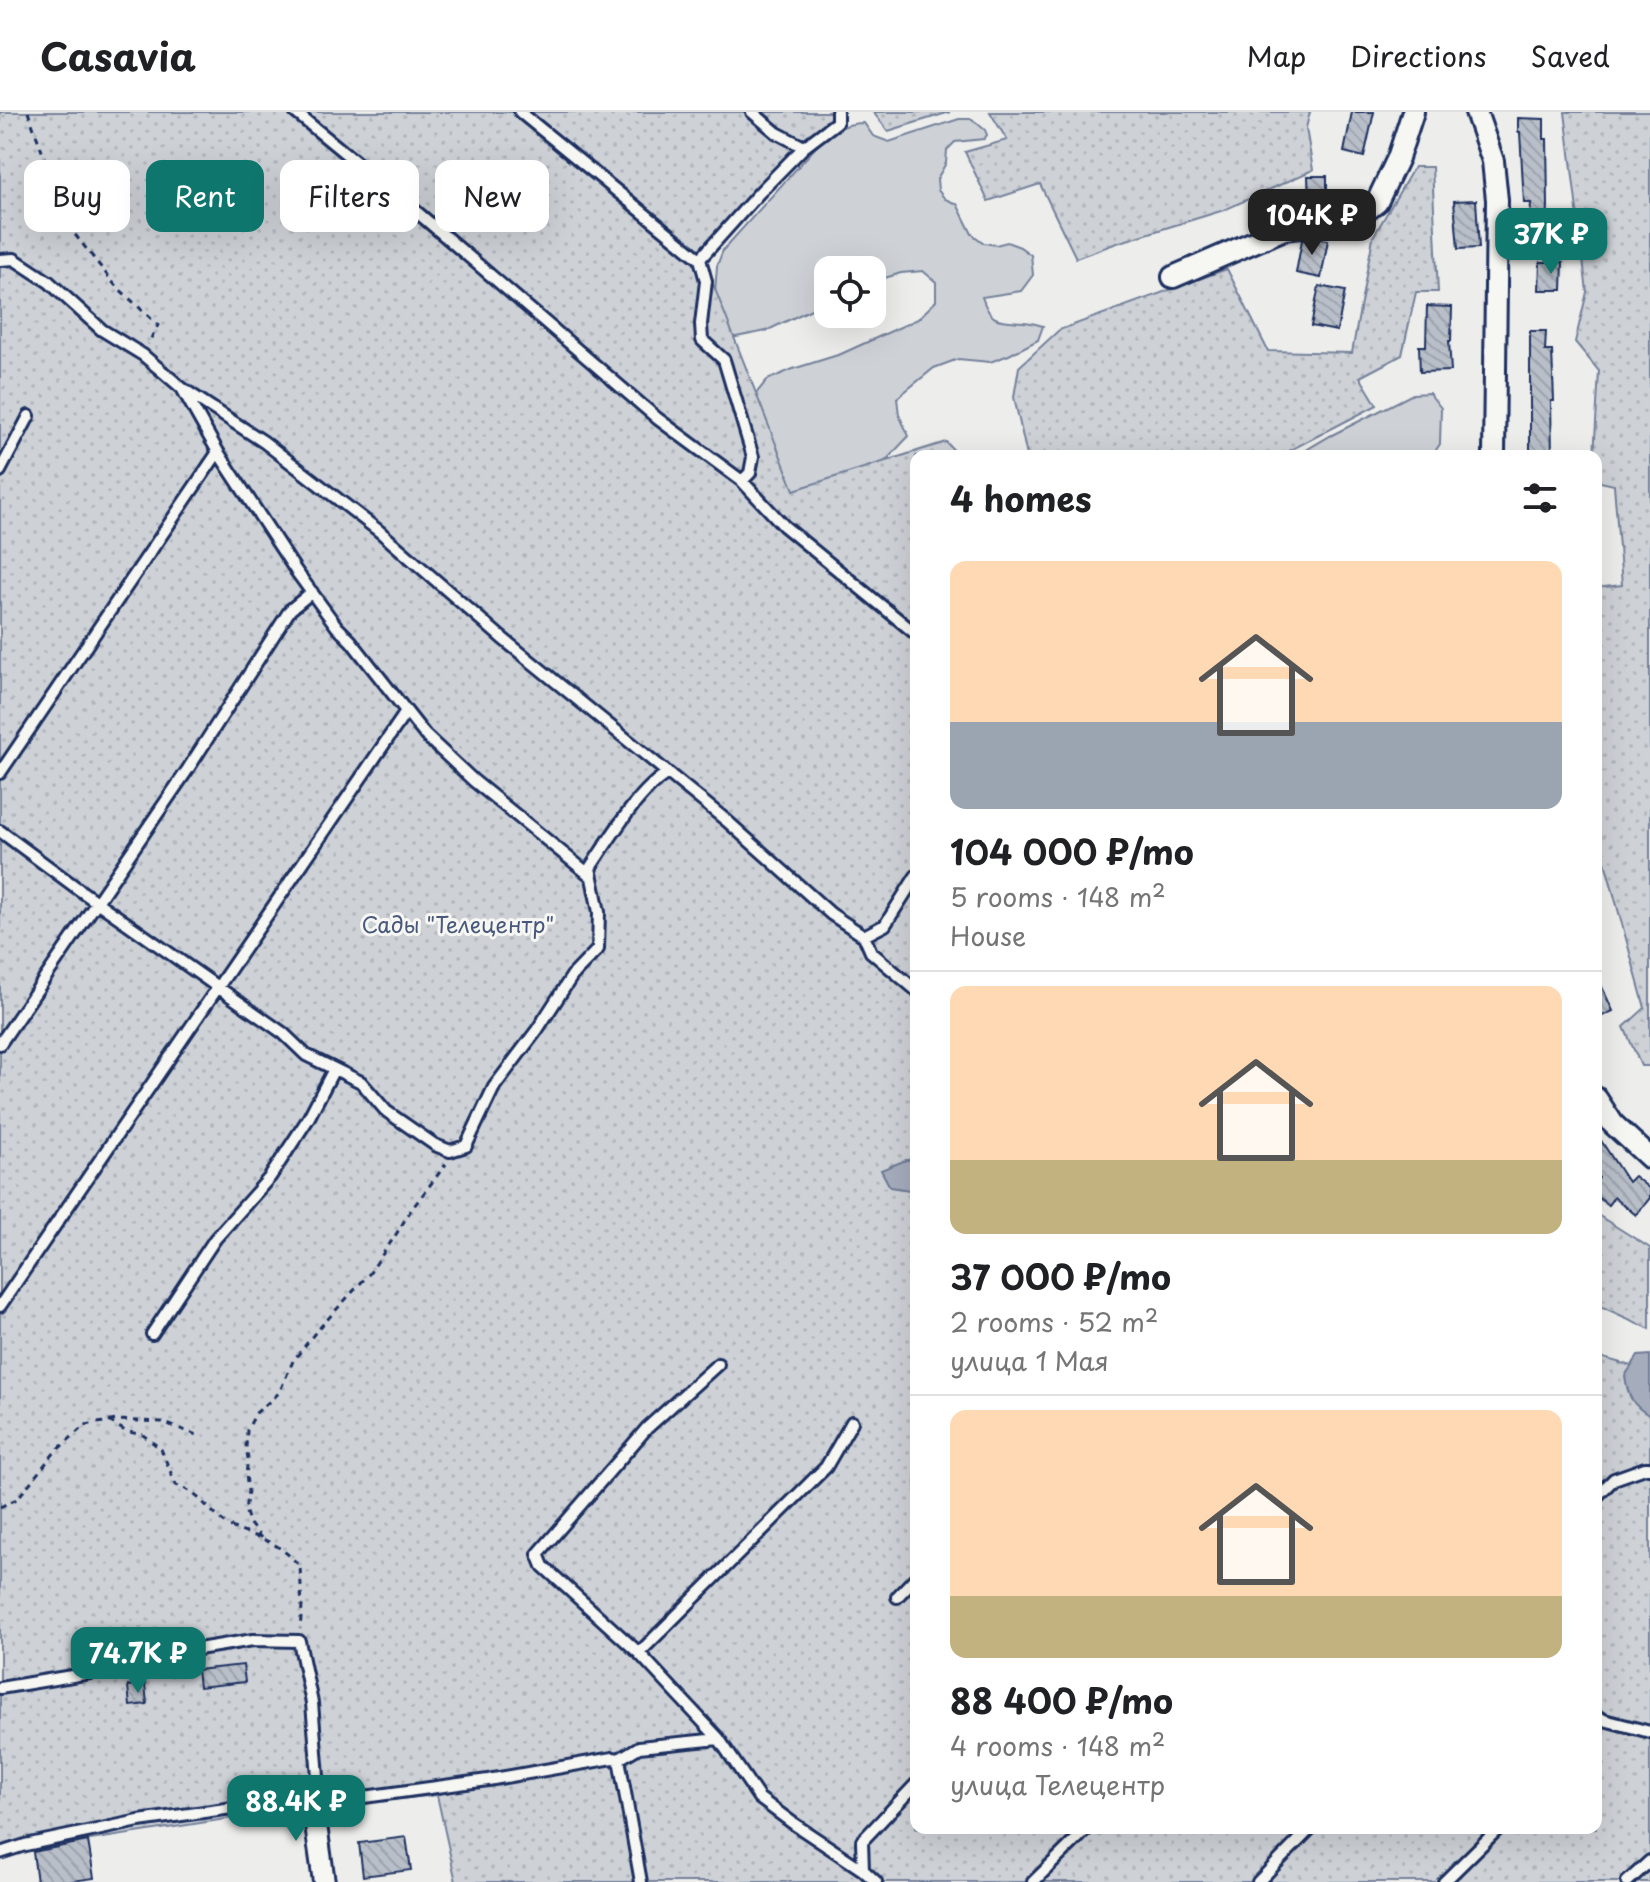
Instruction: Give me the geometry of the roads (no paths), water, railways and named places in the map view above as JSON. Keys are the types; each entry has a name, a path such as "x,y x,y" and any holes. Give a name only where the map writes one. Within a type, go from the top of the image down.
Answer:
{"street":[{"path":"1173,277 1284,229 1354,220 1377,202 1398,158 1413,112"},
{"path":"1476,112 1493,161 1497,200 1494,450"},
{"path":"1602,1107 1613,1124 1650,1158"},
{"path":"313,1801 324,1882"}],"lane":[{"path":"295,112 658,419 742,481 784,526 910,629"},
{"path":"520,112 700,259 706,281 702,340 724,360 753,457 750,473 742,481"},
{"path":"752,112 777,133 804,147"},
{"path":"700,259 804,147 837,122 837,112"},
{"path":"0,260 14,259 38,274 102,330 143,355 183,389 264,442 379,531 502,638 727,821 831,914 864,936 871,952 910,985"},
{"path":"183,389 250,503 312,592 425,735 474,781 592,876"},
{"path":"0,471 29,416"},
{"path":"0,773 218,452"},
{"path":"0,1044 188,769 290,610 312,592"},
{"path":"0,1306 406,712"},
{"path":"0,831 283,1033 306,1055 361,1082 386,1111 435,1145 450,1151 466,1146 494,1087 537,1030 572,976 598,949 599,912 590,868 655,780 668,773"},
{"path":"864,936 885,925 910,885"},
{"path":"152,1334 215,1239 270,1177 308,1119 334,1069"},
{"path":"718,1364 647,1428 538,1554 543,1566 639,1653 719,1739 759,1798 876,1882"},
{"path":"639,1653 826,1467 852,1422"},
{"path":"1602,1491 1614,1479 1650,1468"},
{"path":"897,1597 910,1583"},
{"path":"0,1688 253,1640 299,1641 312,1703 318,1759 319,1789 313,1801"},
{"path":"1602,1719 1650,1732"},
{"path":"0,1853 139,1821 488,1780 619,1759 639,1747 719,1739"},
{"path":"619,1759 641,1882"},
{"path":"863,1870 862,1841 910,1790"},
{"path":"1033,1882 1082,1834"},
{"path":"1258,1882 1305,1834"},
{"path":"1444,1882 1493,1834"},
{"path":"1627,1882 1650,1861"}],"water":[{"path":"910,1160 910,1190 890,1187 881,1170"},
{"path":"1650,1355 1650,1416 1632,1400 1625,1376 1638,1356"}],"park label":[{"name":"Сады \"Телецентр\"","path":"458,923"}]}
